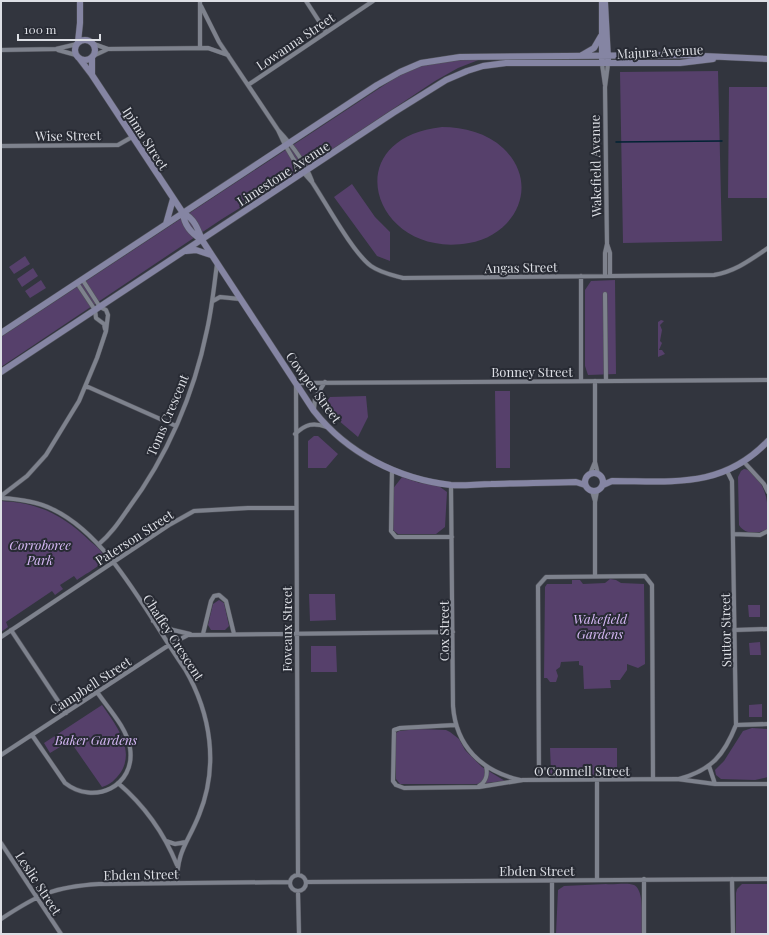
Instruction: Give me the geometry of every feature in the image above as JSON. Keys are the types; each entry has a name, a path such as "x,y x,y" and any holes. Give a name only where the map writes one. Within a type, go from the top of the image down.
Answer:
{"main road":[{"path":"80,1 80,23 75,49 77,56 84,60 92,56"},
{"name":"Wakefield Avenue","path":"602,1 602,32 605,56"},
{"name":"Wakefield Avenue","path":"605,1 605,64"},
{"path":"80,23 94,47 92,56 92,75"},
{"path":"578,56 594,48 602,32"},
{"path":"77,43 90,42"},
{"path":"643,55 643,64"},
{"path":"680,55 680,63"},
{"name":"Majura Avenue","path":"605,56 702,55 719,58"},
{"name":"Ipima Street","path":"77,56 92,75 173,199 183,213 190,216 199,230 202,240"},
{"name":"Limestone Avenue","path":"1,333 377,85 400,72 421,64 460,57 605,56"},
{"name":"Majura Avenue","path":"605,64 680,63 719,58 768,59"},
{"name":"Limestone Avenue","path":"1,372 305,171 430,90 467,70 506,63 605,64"},
{"path":"166,224 173,199"},
{"name":"Cowper Street","path":"202,240 314,411 327,428 368,458 392,469 420,478 451,485 576,482 585,485"},
{"path":"184,251 196,250 211,255"},
{"path":"612,481 599,475 588,475 585,485 594,491 612,481 685,481 706,479 727,471 750,459 768,441"},
{"name":"Cowper Street","path":"576,482 588,475"},
{"path":"599,475 603,480 603,485"}],"street":[{"path":"200,1 200,48"},
{"path":"306,1 326,32"},
{"name":"Lowanna Street","path":"248,85 373,1"},
{"name":"Angas Street","path":"201,6 209,24 228,55 357,251 370,265 387,274 403,278 610,276 725,273 748,263 768,248"},
{"path":"90,42 108,49 208,48 228,55"},
{"path":"56,50 77,43"},
{"path":"92,56 108,49"},
{"path":"1,50 56,50 77,56"},
{"name":"Wakefield Avenue","path":"605,64 607,244 605,253 605,276"},
{"name":"Wise Street","path":"1,146 118,145 132,137"},
{"name":"Wakefield Avenue","path":"607,244 610,253 610,276"},
{"name":"Toms Crescent","path":"99,544 110,534 140,494 169,444 190,392 201,356 213,301 217,264"},
{"path":"581,276 582,381"},
{"path":"1,497 27,476 46,455 64,428 86,386 106,331 108,313 97,308 79,281"},
{"path":"605,294 606,381"},
{"path":"213,301 220,297 240,299"},
{"path":"97,308 96,318 104,324 106,331"},
{"name":"Bonney Street","path":"296,383 768,380"},
{"path":"594,381 595,462 599,475"},
{"path":"314,411 315,398 325,382"},
{"name":"Foveaux Street","path":"296,383 295,434 298,875"},
{"path":"86,386 176,426"},
{"path":"295,434 305,425 310,424 318,424 327,428"},
{"path":"588,475 595,462"},
{"path":"744,462 764,484 768,492"},
{"path":"392,469 391,531 396,537 452,537"},
{"name":"Suttor Street","path":"677,779 695,774 709,766 720,756 729,742 736,725 732,481 727,471"},
{"name":"Cox Street","path":"451,485 453,706 455,725 464,744 486,766 506,777 523,780"},
{"path":"594,491 595,576"},
{"path":"1,497 21,499 52,509 73,522 99,544 113,561"},
{"name":"Paterson Street","path":"1,637 113,561 169,525 194,511 248,508 296,508"},
{"path":"733,534 760,535 768,531"},
{"name":"Chaffey Crescent","path":"113,561 185,669 197,690 206,716 210,746 210,768 206,794 200,814 180,854 177,865"},
{"path":"539,780 538,586 546,577 595,576 645,576 652,585 653,779"},
{"path":"203,634 211,601 214,596 219,595 226,601 234,634"},
{"name":"Campbell Street","path":"153,621 173,630 192,635"},
{"path":"735,630 768,629"},
{"path":"11,630 66,713"},
{"name":"Campbell Street","path":"1,755 168,645 181,638 192,635 453,632"},
{"path":"32,735 65,783 73,789 87,794 97,793 109,789 118,783 129,766 130,745 97,692"},
{"path":"736,725 768,724"},
{"name":"O'Connell Street","path":"455,725 400,728 394,730 394,781 396,785 404,788 479,787 523,780 653,779 677,779 714,784 768,784"},
{"path":"479,787 483,784 486,778 486,766"},
{"path":"709,766 714,784"},
{"path":"597,780 597,880"},
{"path":"118,783 145,810 166,841 177,865 176,883"},
{"path":"166,841 175,844 186,842"},
{"name":"Leslie Street","path":"1,843 61,934"},
{"path":"298,875 303,877 306,882 304,887 298,890 294,889 290,882 293,876 298,875"},
{"path":"644,879 644,934"},
{"path":"732,879 733,934"},
{"name":"Ebden Street","path":"306,882 768,879"},
{"path":"552,880 552,934"},
{"name":"Ebden Street","path":"1,919 36,897 71,886 290,882"},
{"path":"298,890 299,934"}],"green space":[{"path":"481,59 458,68 435,81 292,176 222,219 1,367 1,337 395,78 421,65 454,60"},
{"path":"718,71 722,241 623,243 620,72"},
{"path":"729,87 768,87 768,198 728,198"},
{"path":"442,127 459,128 490,138 503,148 514,162 520,177 521,192 518,206 510,219 499,230 486,238 469,243 436,243 410,234 390,217 379,196 378,173 387,153 408,136"},
{"path":"352,184 375,217 390,232 390,261 377,256 334,197"},
{"path":"25,256 30,264 14,274 9,267"},
{"path":"33,268 38,276 22,287 17,279"},
{"path":"41,280 46,288 30,298 25,291"},
{"path":"615,280 616,374 588,375 585,366 585,290 591,281"},
{"path":"661,320 664,321 660,325 662,330 660,341 662,343 659,350 662,350 665,354 658,357 658,322"},
{"path":"495,391 510,391 510,468 496,468"},
{"path":"366,396 368,417 358,437 338,420 325,404 330,397"},
{"path":"314,436 318,436 338,454 326,468 308,468 308,441"},
{"path":"744,469 749,470 756,477 766,495 768,508 768,529 756,533 745,531 739,525 738,477"},
{"path":"402,477 420,483 436,484 447,492 445,527 436,534 398,534 393,530 392,490"},
{"name":"Corroboree Park","path":"1,501 28,504 50,512 61,518 71,524 98,548 102,553 103,559 98,566 77,580 74,576 60,585 63,589 55,595 52,591 6,622 8,627 1,632"},
{"name":"Wakefield Gardens","path":"610,579 621,583 644,584 645,664 638,668 627,664 627,670 620,680 610,680 611,688 584,689 583,666 579,665 579,661 561,662 560,667 556,670 558,676 556,682 550,682 547,678 544,678 545,587 547,584 572,584 572,580 580,580 583,584 605,583"},
{"path":"309,594 335,594 336,620 310,621"},
{"path":"219,600 224,603 229,626 225,630 211,630 208,625 213,604"},
{"path":"748,605 760,605 760,617 749,617"},
{"path":"760,642 761,655 750,655 749,643"},
{"path":"311,646 336,646 337,672 311,672"},
{"path":"762,704 762,717 749,717 749,705"},
{"name":"Baker Gardens","path":"102,705 122,737 126,755 125,763 121,772 108,785 102,787 70,741 50,753 44,743"},
{"path":"752,728 768,729 768,777 755,780 721,779 716,775 715,770 724,761 743,731"},
{"path":"418,729 446,730 450,732 459,739 465,750 482,767 505,781 476,784 400,784 396,779 396,733 399,731"},
{"path":"550,748 617,748 617,770 612,775 605,777 595,775 549,776 545,770 551,770"},
{"path":"631,884 638,888 642,908 642,934 556,934 558,890 564,886"},
{"path":"742,884 768,884 768,934 736,934 736,893 737,889"}],"waterway":[{"path":"616,142 722,141"}]}
